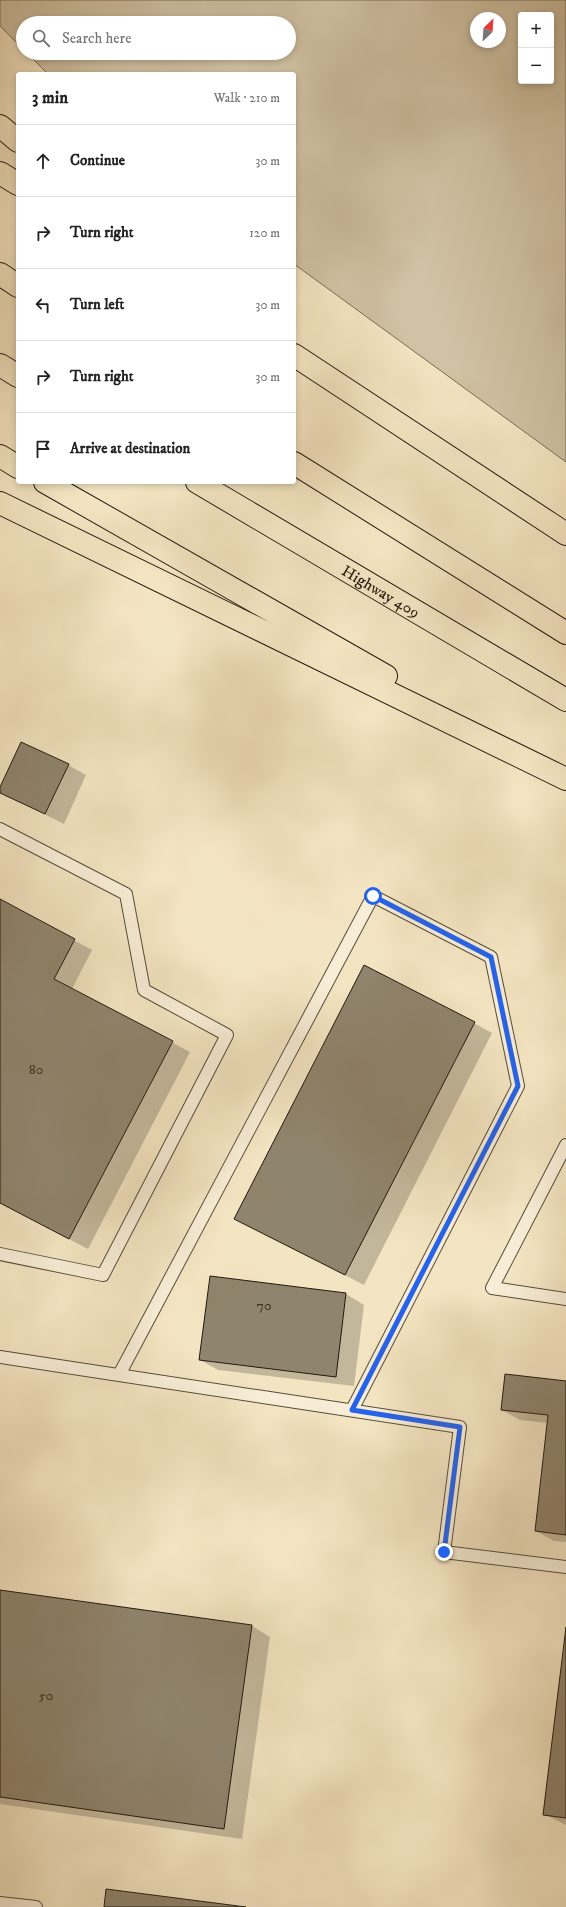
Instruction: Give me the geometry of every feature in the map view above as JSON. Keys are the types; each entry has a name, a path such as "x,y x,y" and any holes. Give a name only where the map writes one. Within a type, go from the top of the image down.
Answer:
{"highway":[{"path":"0,126 16,139"},
{"path":"0,173 16,183"},
{"path":"0,274 16,285"},
{"path":"296,356 566,534"},
{"path":"0,365 16,375"},
{"path":"0,456 16,465"},
{"path":"296,464 566,633"},
{"path":"49,484 566,778"},
{"name":"Highway 409","path":"200,484 566,700"},
{"path":"0,503 566,778"}],"lane":[{"path":"0,829 126,894 144,990 227,1036 103,1274 0,1254"},
{"path":"119,1376 373,896 491,957 518,1086 352,1410"},
{"path":"566,1145 492,1288 566,1299"},
{"path":"0,1357 460,1427 444,1552 566,1567"},
{"path":"0,1903 36,1907"}],"shaded area":[{"path":"0,0 566,0 566,462 296,265 296,72 46,72 34,60 296,60 296,16 16,16 16,42 0,26"}],"building":[{"path":"21,742 69,764 45,814 0,793 0,787"},
{"path":"0,899 75,939 54,979 173,1041 69,1239 0,1203"},
{"path":"364,965 475,1022 345,1275 234,1219"},
{"path":"210,1276 346,1293 336,1377 199,1360"},
{"path":"505,1374 566,1381 566,1535 535,1531 548,1415 501,1410"},
{"path":"0,1590 252,1625 224,1829 0,1797"},
{"path":"566,1627 566,1818 543,1815"},
{"path":"106,1889 246,1907 104,1907"}],"route":[{"path":"373,896 491,957 518,1086 352,1410 460,1427 444,1552"}]}
